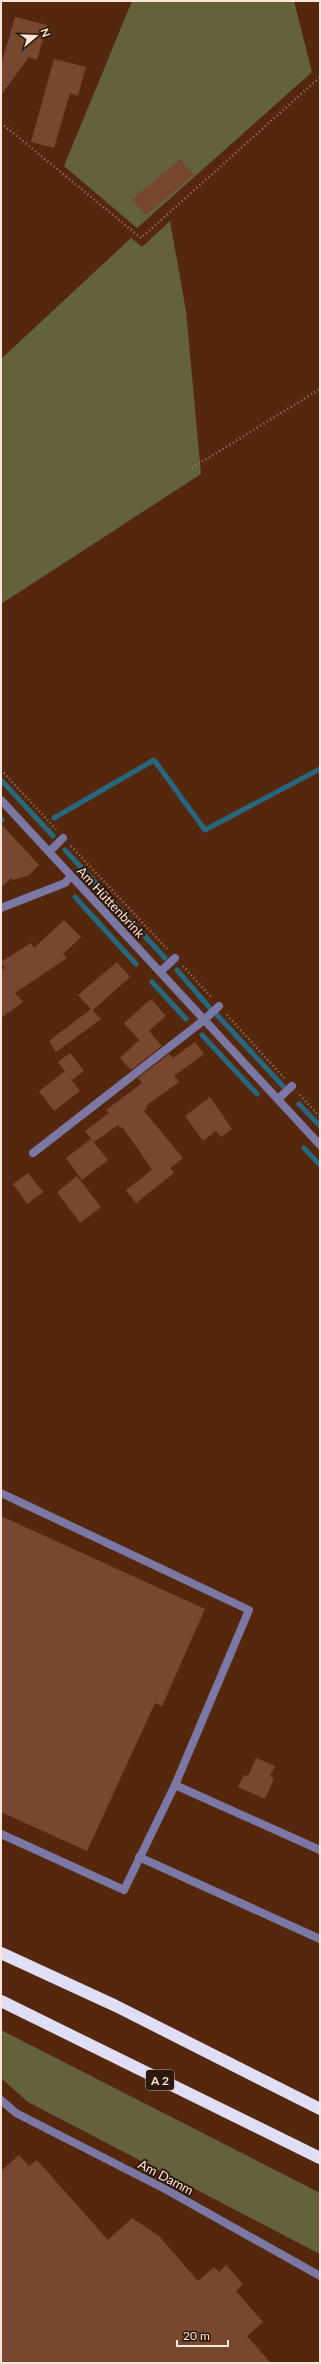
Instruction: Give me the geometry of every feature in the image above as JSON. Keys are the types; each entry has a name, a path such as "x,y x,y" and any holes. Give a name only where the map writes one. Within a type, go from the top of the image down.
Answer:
{"highway":[{"path":"1,1953 123,2010 320,2109"},
{"name":"A 2","path":"1,2001 320,2158"}],"street":[{"name":"Am Hüttenbrink","path":"1,800 320,1145"},
{"path":"49,852 63,838"},
{"path":"1,908 65,883 71,876"},
{"path":"160,972 175,958"},
{"path":"33,1153 204,1020 219,1006"},
{"path":"278,1099 292,1086"},
{"path":"1,1493 249,1610 175,1785 124,1890 1,1834"},
{"path":"175,1785 320,1850"},
{"path":"139,1857 320,1939"},
{"name":"Am Damm","path":"1,2100 16,2113 165,2189 320,2276"}],"path":[{"path":"1,123 141,238 320,77"},
{"path":"192,468 320,389"},
{"path":"1,770 320,1117"}],"shaded area":[{"path":"132,1 294,1 312,72 137,228 64,166"},
{"path":"170,221 186,311 201,474 1,604 1,359 131,238 142,247"},
{"path":"1,2030 320,2193 320,2254 28,2102 1,2078"}],"building":[{"path":"15,17 47,25 37,60 29,57 1,95 1,65"},
{"path":"54,59 86,67 78,96 70,93 54,148 31,142"},
{"path":"181,159 194,175 146,215 132,199"},
{"path":"1,824 39,865 29,875 13,880 11,878 1,888"},
{"path":"64,920 81,937 63,954 67,958 15,993 23,1002 1,1018 1,970 5,968 1,962 31,943 34,948"},
{"path":"117,962 130,977 93,1010 101,1019 56,1052 49,1041 91,1009 78,995"},
{"path":"151,999 166,1016 149,1031 162,1046 131,1070 120,1058 139,1040 124,1023"},
{"path":"195,1042 204,1054 174,1076 179,1082 146,1106 147,1108 144,1111 183,1158 170,1168 174,1173 136,1203 126,1190 152,1170 140,1152 122,1127 120,1128 118,1125 94,1142 85,1131 109,1113 106,1110 142,1083 138,1078 169,1054 173,1058"},
{"path":"70,1053 84,1071 72,1080 58,1062"},
{"path":"65,1071 80,1091 54,1111 39,1091"},
{"path":"210,1097 232,1129 221,1137 216,1131 203,1141 185,1116"},
{"path":"91,1139 108,1160 82,1180 66,1158"},
{"path":"28,1173 43,1192 27,1204 13,1184"},
{"path":"77,1176 101,1207 80,1223 57,1192"},
{"path":"1,1516 205,1609 162,1706 155,1703 87,1851 1,1812"},
{"path":"256,1758 275,1766 270,1776 274,1778 265,1799 238,1787 244,1775 248,1776"},
{"path":"19,2155 29,2166 37,2160 108,2240 132,2218 159,2236 198,2281 214,2267 219,2272 226,2265 243,2284 236,2291 263,2322 247,2336 271,2363 1,2363 1,2171"}],"waterway":[{"path":"54,818 154,760 205,830 320,769"},
{"path":"1,780 53,836"},
{"path":"65,850 165,958"},
{"path":"75,897 136,964"},
{"path":"177,970 209,1007"},
{"path":"152,982 186,1019"},
{"path":"217,1015 283,1086"},
{"path":"202,1035 257,1094"},
{"path":"299,1104 320,1126"},
{"path":"304,1148 320,1165"}]}
